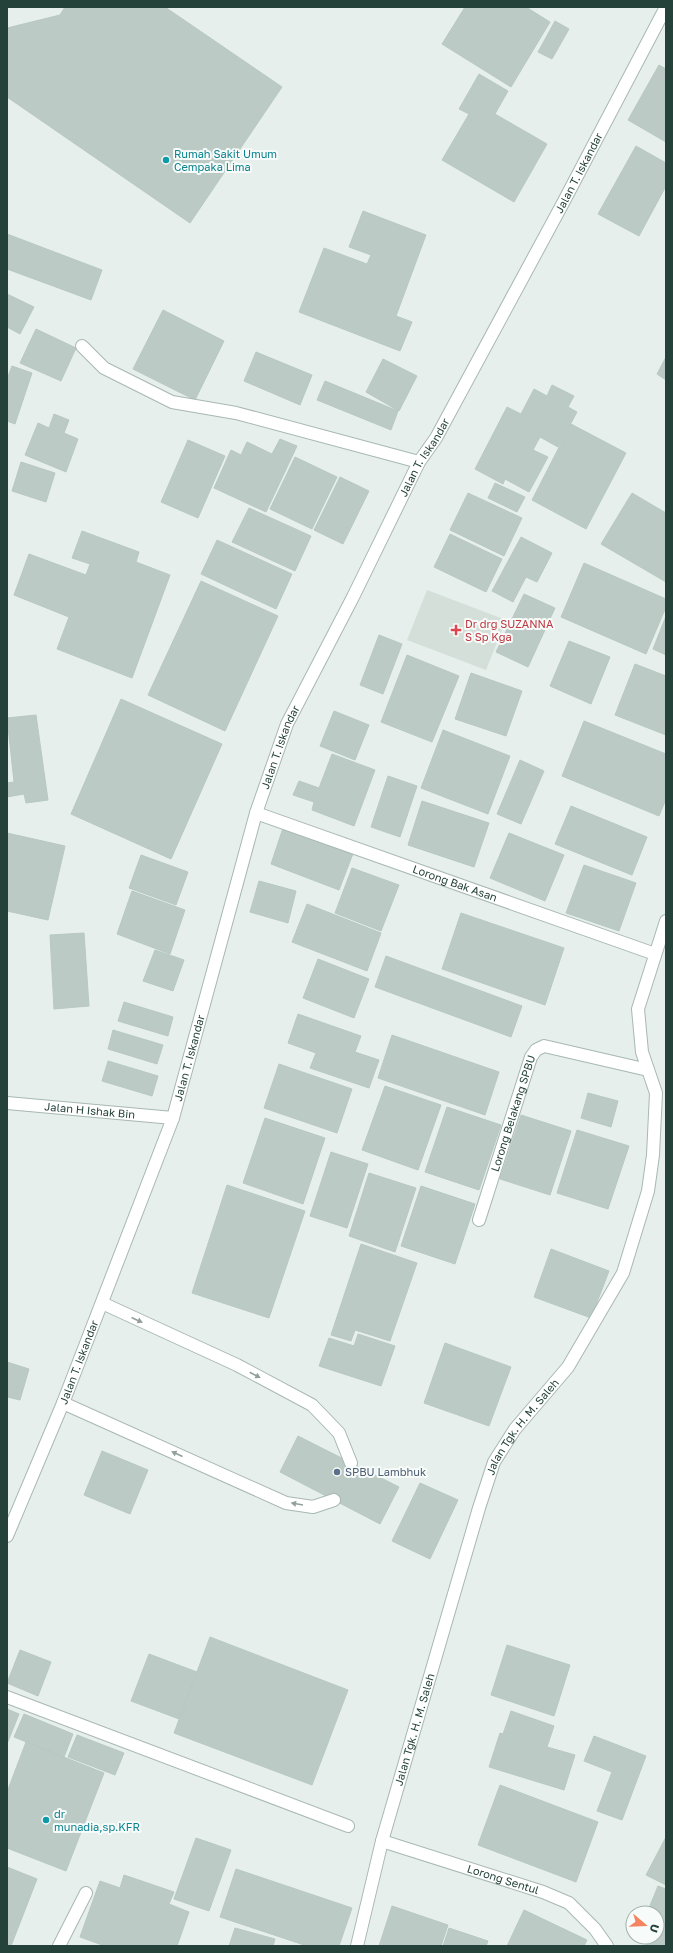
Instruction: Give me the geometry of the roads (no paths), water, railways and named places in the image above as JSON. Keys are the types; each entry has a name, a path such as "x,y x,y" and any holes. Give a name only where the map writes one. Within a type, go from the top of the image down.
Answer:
{"street":[{"name":"Jalan T. Iskandar","path":"7,1536 63,1403 173,1118 256,813 287,724 353,597 419,462 440,431 666,7"},
{"path":"82,346 104,368 172,402 236,413 419,462"},
{"name":"Lorong Bak Asan","path":"256,813 655,954"},
{"name":"Jalan Tgk. H. M. Saleh","path":"357,1946 382,1841 477,1515 494,1462 515,1429 568,1367 623,1273 648,1191 661,1095 648,1070 642,1052 638,1009 666,921"},
{"name":"Lorong Belakang SPBU","path":"480,1220 531,1057 536,1050 544,1046 648,1070"},
{"name":"Jalan H Ishak Bin","path":"7,1103 173,1118"},
{"path":"102,1304 237,1365 312,1405 339,1433 351,1463"},
{"path":"63,1403 286,1502 313,1507 334,1500"},
{"path":"7,1698 348,1826"},
{"name":"Lorong Sentul","path":"382,1841 543,1892 569,1903 594,1929 607,1946"},
{"path":"59,1946 86,1893"}],"place":[{"name":"Rumah Sakit Umum Cempaka Lima","path":"166,160"},
{"name":"Dr drg SUZANNA S Sp Kga","path":"456,630"},
{"name":"SPBU Lambhuk","path":"337,1472"},
{"name":"dr munadia,sp.KFR","path":"46,1820"}]}
